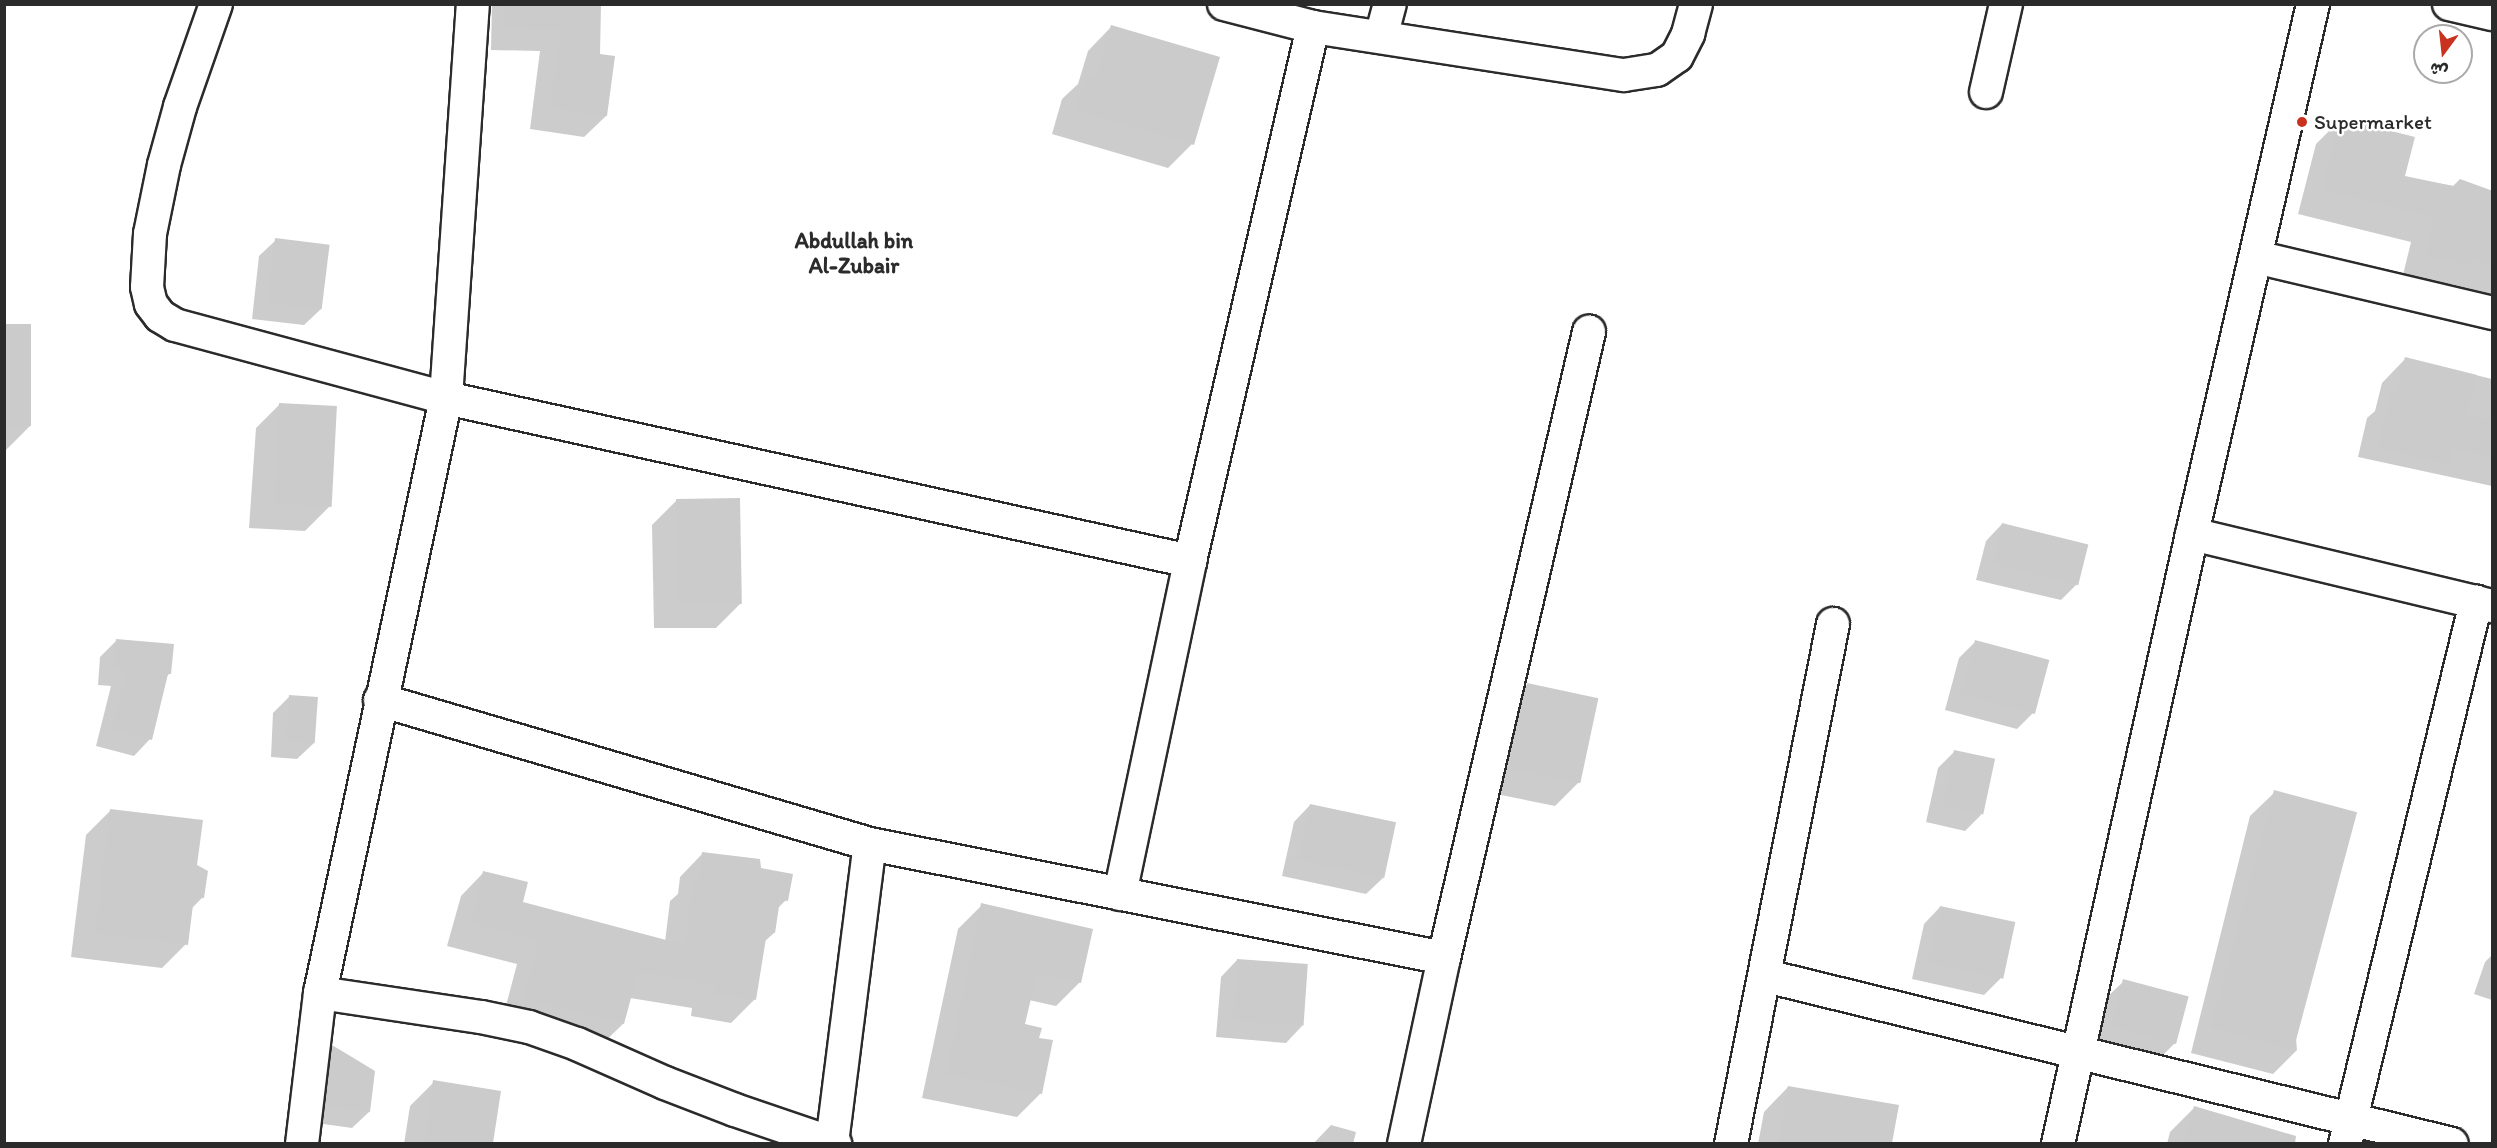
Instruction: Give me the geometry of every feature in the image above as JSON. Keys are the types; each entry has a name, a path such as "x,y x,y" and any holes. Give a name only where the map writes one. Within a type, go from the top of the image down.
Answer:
{"street":[{"path":"216,4 180,107 164,165 150,234 147,287 151,304 160,316 175,325 446,398 1190,561"},
{"path":"302,1143 320,993 380,700 446,398 474,4"},
{"path":"1224,4 1313,27 1624,75 1657,70 1677,56 1688,34 1696,4"},
{"path":"1382,37 1390,4"},
{"path":"1986,92 2006,4"},
{"path":"2058,1143 2192,534 2313,4"},
{"path":"2449,4 2493,15"},
{"path":"1120,894 1190,561 1313,27"},
{"path":"2256,257 2493,313"},
{"path":"1404,1143 1444,958 1589,332"},
{"path":"2192,534 2485,604 2348,1131"},
{"path":"1731,1143 1766,976 1833,624"},
{"path":"380,700 870,844 1444,958"},
{"path":"320,993 481,1017 529,1027 578,1044 725,1106 834,1143 870,844"},
{"path":"1766,976 2079,1052 2348,1131 2452,1143"}],"building":[{"path":"504,4 601,4 600,54 615,56 607,116 550,108 561,30 504,29"},
{"path":"1111,25 1220,57 1194,145 1075,110 1086,74 1096,76"},
{"path":"2340,118 2415,137 2405,176 2453,186 2460,179 2493,191 2493,265 2473,260 2471,265 2425,255 2434,218 2322,190"},
{"path":"275,238 330,245 322,309 267,303"},
{"path":"4,324 31,324 31,426 4,426"},
{"path":"2405,357 2477,375 2467,415 2493,420 2493,457 2453,448 2449,465 2378,447 2391,392 2396,393"},
{"path":"279,403 337,406 332,507 274,504"},
{"path":"740,498 742,604 678,605 676,499"},
{"path":"2002,523 2088,545 2078,585 1992,564"},
{"path":"116,639 174,644 171,674 168,674 152,740 111,730 127,670 113,669"},
{"path":"1975,640 2049,660 2035,714 1961,694"},
{"path":"1527,683 1598,698 1580,783 1509,768"},
{"path":"289,695 318,697 315,743 286,741"},
{"path":"1954,750 1995,759 1983,814 1942,806"},
{"path":"2274,790 2357,812 2293,1050 2210,1028"},
{"path":"1310,804 1396,822 1384,878 1298,860"},
{"path":"110,809 203,820 197,865 208,871 204,898 194,897 188,945 95,933"},
{"path":"702,852 760,859 761,868 793,874 788,901 780,900 775,933 767,932 756,1000 713,993 715,985 638,972 624,1024 524,998 539,941 470,923 483,871 528,882 523,902 685,945 693,876 699,878"},
{"path":"981,903 1093,929 1081,983 1037,973 1025,1024 1042,1028 1039,1038 1053,1040 1042,1094 946,1074"},
{"path":"1940,906 2015,922 2003,979 1928,963"},
{"path":"1237,959 1308,964 1304,1026 1233,1021"},
{"path":"2123,979 2189,997 2176,1044 2110,1026"},
{"path":"332,1045 375,1071 370,1112 325,1106"},
{"path":"433,1080 501,1091 493,1143 424,1143"},
{"path":"1788,1086 1899,1105 1892,1143 1778,1143"},
{"path":"2194,1106 2296,1136 2295,1143 2183,1143"}],"place":[{"name":"Supermarket","path":"2302,122"}],"district":[{"name":"Abdullah bin Al-Zubair","path":"854,252"}]}
